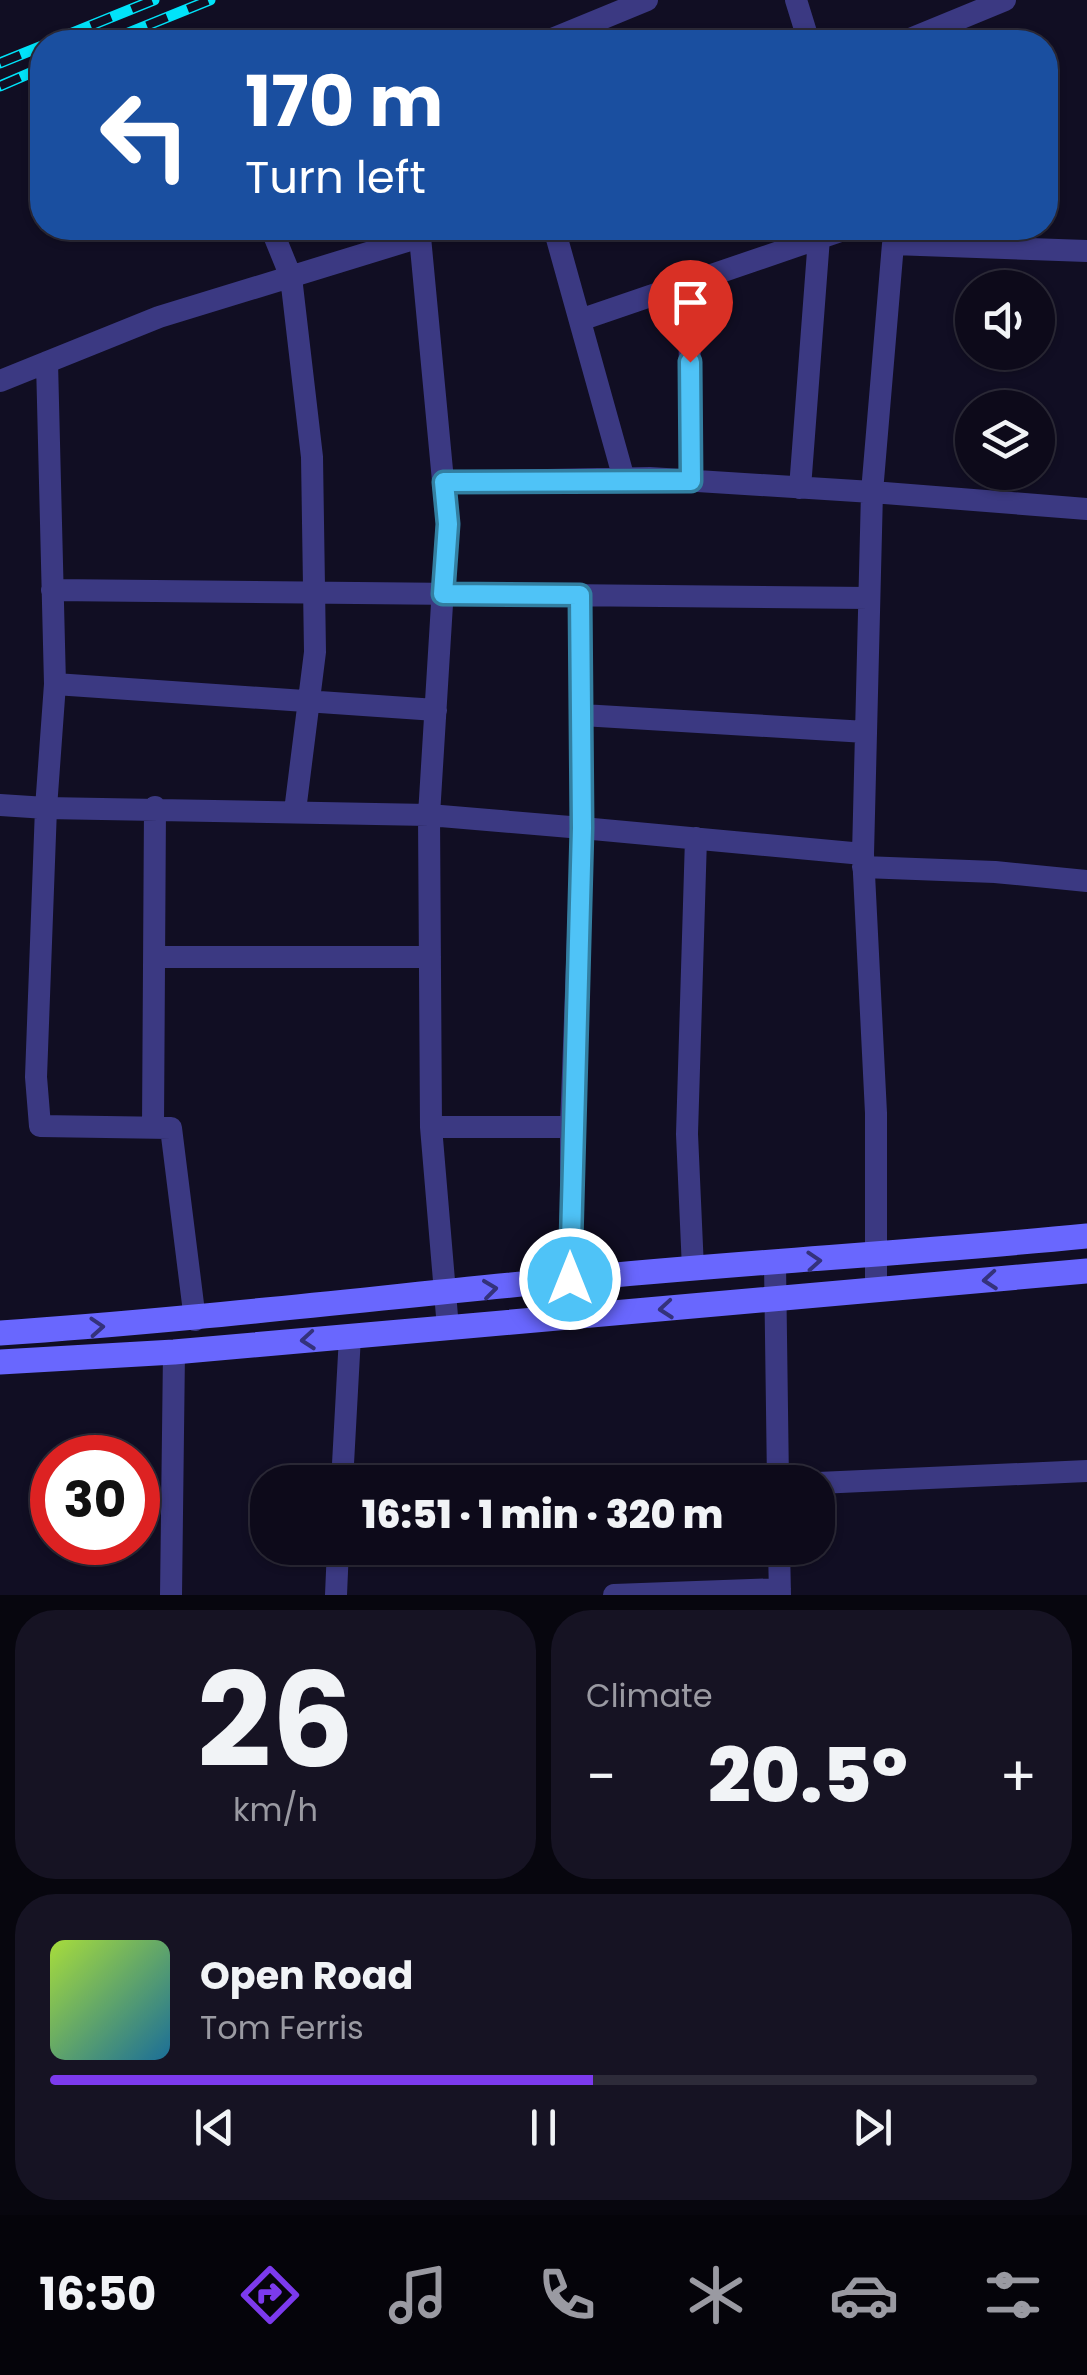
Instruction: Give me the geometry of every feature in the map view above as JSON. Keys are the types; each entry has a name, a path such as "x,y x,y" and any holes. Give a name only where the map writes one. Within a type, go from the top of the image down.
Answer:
{"street":[{"path":"574,30 646,0"},
{"path":"796,0 805,30"},
{"path":"932,30 1006,0"},
{"path":"276,240 291,276 312,457 315,652 295,811"},
{"path":"0,381 160,317 406,240"},
{"path":"431,240 448,524 430,814 431,1128 442,1296 448,1328"},
{"path":"557,240 624,479"},
{"path":"580,320 813,240"},
{"path":"800,488 819,240"},
{"path":"876,1290 876,1113 863,861 872,492 894,240"},
{"path":"945,240 1087,251"},
{"path":"689,282 691,481"},
{"path":"47,362 56,684 46,808 36,1077 40,1126 171,1128 195,1320"},
{"path":"444,482 691,481 1087,509"},
{"path":"52,590 869,598"},
{"path":"570,1279 571,1127 582,828 580,595"},
{"path":"56,684 309,698 436,710"},
{"path":"582,716 866,732"},
{"path":"0,805 430,814 696,838 863,861 1087,881"},
{"path":"153,1126 155,807"},
{"path":"693,1269 687,1134 696,838"},
{"path":"156,957 430,957"},
{"path":"431,1128 571,1127"},
{"path":"0,1333 195,1320 570,1279 875,1257 1087,1236"},
{"path":"775,1264 778,1465"},
{"path":"0,1362 174,1352 1087,1271"},
{"path":"343,1465 350,1336"},
{"path":"170,1595 174,1352"},
{"path":"835,1482 1087,1471"},
{"path":"336,1595 337,1565"},
{"path":"614,1595 780,1592 779,1565"}],"railway":[{"path":"80,30 154,0"},
{"path":"136,30 210,0"},
{"path":"0,63 30,51"},
{"path":"0,86 30,73"}],"route":[{"path":"570,1279 571,1127 582,828 580,595 443,594 448,524 444,482 650,478 691,481 690,362"}]}
